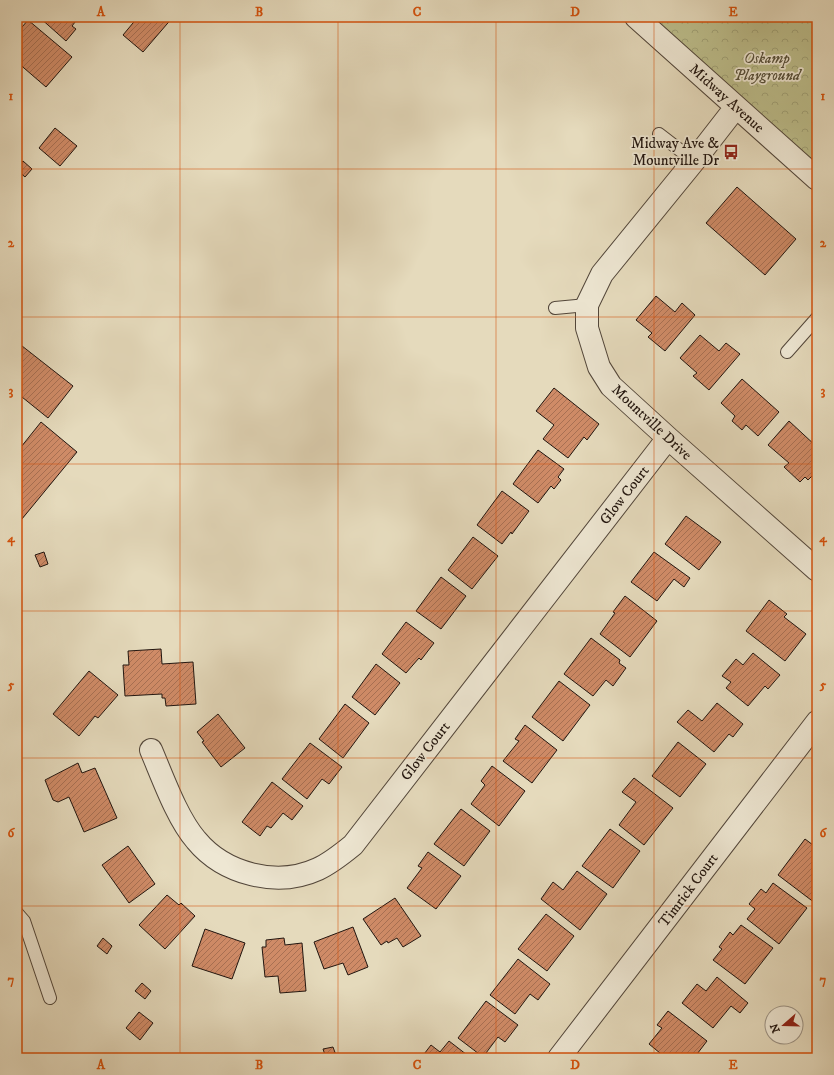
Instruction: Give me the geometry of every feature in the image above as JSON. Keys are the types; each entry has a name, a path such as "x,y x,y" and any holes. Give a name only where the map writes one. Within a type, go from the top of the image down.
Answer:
{"street":[{"name":"Midway Avenue","path":"636,17 817,179"},
{"name":"Mountville Drive","path":"736,107 602,274 587,305 587,328 599,367 611,386 817,570"},
{"name":"Glow Court","path":"151,750 183,822 196,841 212,856 231,867 251,875 273,878 295,876 317,870 336,859 353,845 668,438"},
{"name":"Timrick Court","path":"560,1058 817,722"}],"lane":[{"path":"659,134 694,161"},
{"path":"555,308 587,305"},
{"path":"787,352 817,318"},
{"path":"17,913 24,921 50,998"}],"green space":[{"name":"Oskamp Playground","path":"636,17 817,17 817,179"}],"building":[{"path":"39,17 79,17 72,26 76,29 66,41"},
{"path":"138,17 173,17 143,52 123,35"},
{"path":"28,20 72,57 46,87 17,62 17,33"},
{"path":"55,128 77,146 60,166 39,148"},
{"path":"23,161 32,169 25,177 17,170"},
{"path":"737,187 796,239 765,275 706,223"},
{"path":"656,296 675,312 682,303 695,315 665,351 648,337 652,333 636,320"},
{"path":"700,335 719,351 726,343 740,354 709,390 693,376 697,373 680,358"},
{"path":"17,342 73,386 48,418 17,393"},
{"path":"742,379 779,412 758,436 746,425 742,430 732,421 735,416 721,403"},
{"path":"554,388 599,424 587,440 584,437 568,458 543,439 554,425 536,411"},
{"path":"789,421 817,447 817,471 808,480 805,477 800,482 784,467 789,463 768,445"},
{"path":"41,422 77,452 17,525 17,452"},
{"path":"538,450 564,469 558,477 561,480 554,489 551,486 538,503 513,484"},
{"path":"502,491 529,511 512,534 511,532 502,544 477,525"},
{"path":"686,516 721,542 699,570 665,544"},
{"path":"473,537 498,556 472,589 448,570"},
{"path":"44,552 48,564 40,567 35,555"},
{"path":"654,552 690,578 684,587 674,579 657,601 631,582"},
{"path":"441,577 466,596 441,629 416,611"},
{"path":"625,596 657,621 630,657 600,634 615,613 613,612"},
{"path":"769,600 787,614 784,617 806,634 785,661 746,631"},
{"path":"406,622 434,643 421,660 419,658 406,673 382,654"},
{"path":"591,638 620,660 619,663 626,668 613,686 606,680 593,696 564,674"},
{"path":"161,649 162,664 193,662 196,704 166,706 165,698 162,698 162,694 125,696 123,665 129,665 128,651"},
{"path":"753,653 780,675 768,689 765,686 748,706 726,688 731,682 722,676 736,659 743,665"},
{"path":"376,664 400,683 375,715 352,697"},
{"path":"89,671 118,695 98,718 95,716 79,736 53,714"},
{"path":"559,681 590,705 563,741 532,717"},
{"path":"717,703 743,724 733,737 729,734 714,752 677,722 688,710 702,721"},
{"path":"345,704 369,723 343,758 319,739"},
{"path":"218,714 245,748 221,767 202,742 204,741 197,732"},
{"path":"525,725 557,750 532,783 503,761 519,741 515,739"},
{"path":"678,742 706,764 680,797 652,776"},
{"path":"310,743 342,767 329,784 322,779 307,799 282,779"},
{"path":"78,763 82,773 95,768 117,818 84,832 69,797 58,802 53,800 45,780"},
{"path":"492,766 525,791 499,826 471,804 485,785 481,781"},
{"path":"634,778 673,808 644,845 619,825 636,802 622,792"},
{"path":"272,782 303,806 292,820 283,813 271,828 267,826 260,836 242,822"},
{"path":"461,809 490,831 464,866 434,844"},
{"path":"610,829 640,851 613,888 582,866"},
{"path":"805,839 817,848 817,900 815,903 778,875"},
{"path":"128,846 155,884 129,903 102,865"},
{"path":"428,852 461,876 436,909 407,888 422,868 418,866"},
{"path":"577,871 607,894 580,930 541,899 553,882 563,890"},
{"path":"773,883 807,908 779,944 747,919 755,909 749,904 761,889 766,893"},
{"path":"167,895 179,905 181,903 195,916 165,949 139,925"},
{"path":"395,898 421,936 403,947 397,938 388,943 387,941 381,945 363,919"},
{"path":"546,914 574,936 547,971 518,949"},
{"path":"741,925 773,948 745,984 713,960 722,949 719,947 730,932 733,935"},
{"path":"353,927 368,967 348,975 343,963 324,969 314,942"},
{"path":"205,929 245,943 232,979 192,966"},
{"path":"103,938 112,946 107,954 97,946"},
{"path":"284,938 285,945 302,943 306,991 280,993 278,976 265,977 262,947 266,947 266,940"},
{"path":"518,959 550,984 538,1000 530,994 515,1014 490,995"},
{"path":"717,977 748,1003 740,1013 731,1006 713,1028 682,1003 697,984 706,991"},
{"path":"142,983 151,991 145,999 135,991"},
{"path":"486,1001 518,1025 505,1042 498,1037 483,1057 458,1038"},
{"path":"668,1011 707,1041 694,1058 685,1058 683,1056 681,1058 666,1058 649,1044 662,1028 657,1025"},
{"path":"139,1012 153,1023 140,1040 126,1028"},
{"path":"449,1041 471,1058 421,1058 431,1045 440,1052"},
{"path":"333,1047 337,1058 326,1058 323,1049"}],"place":[{"name":"Midway Ave & Mountville Dr","path":"731,152"}]}
